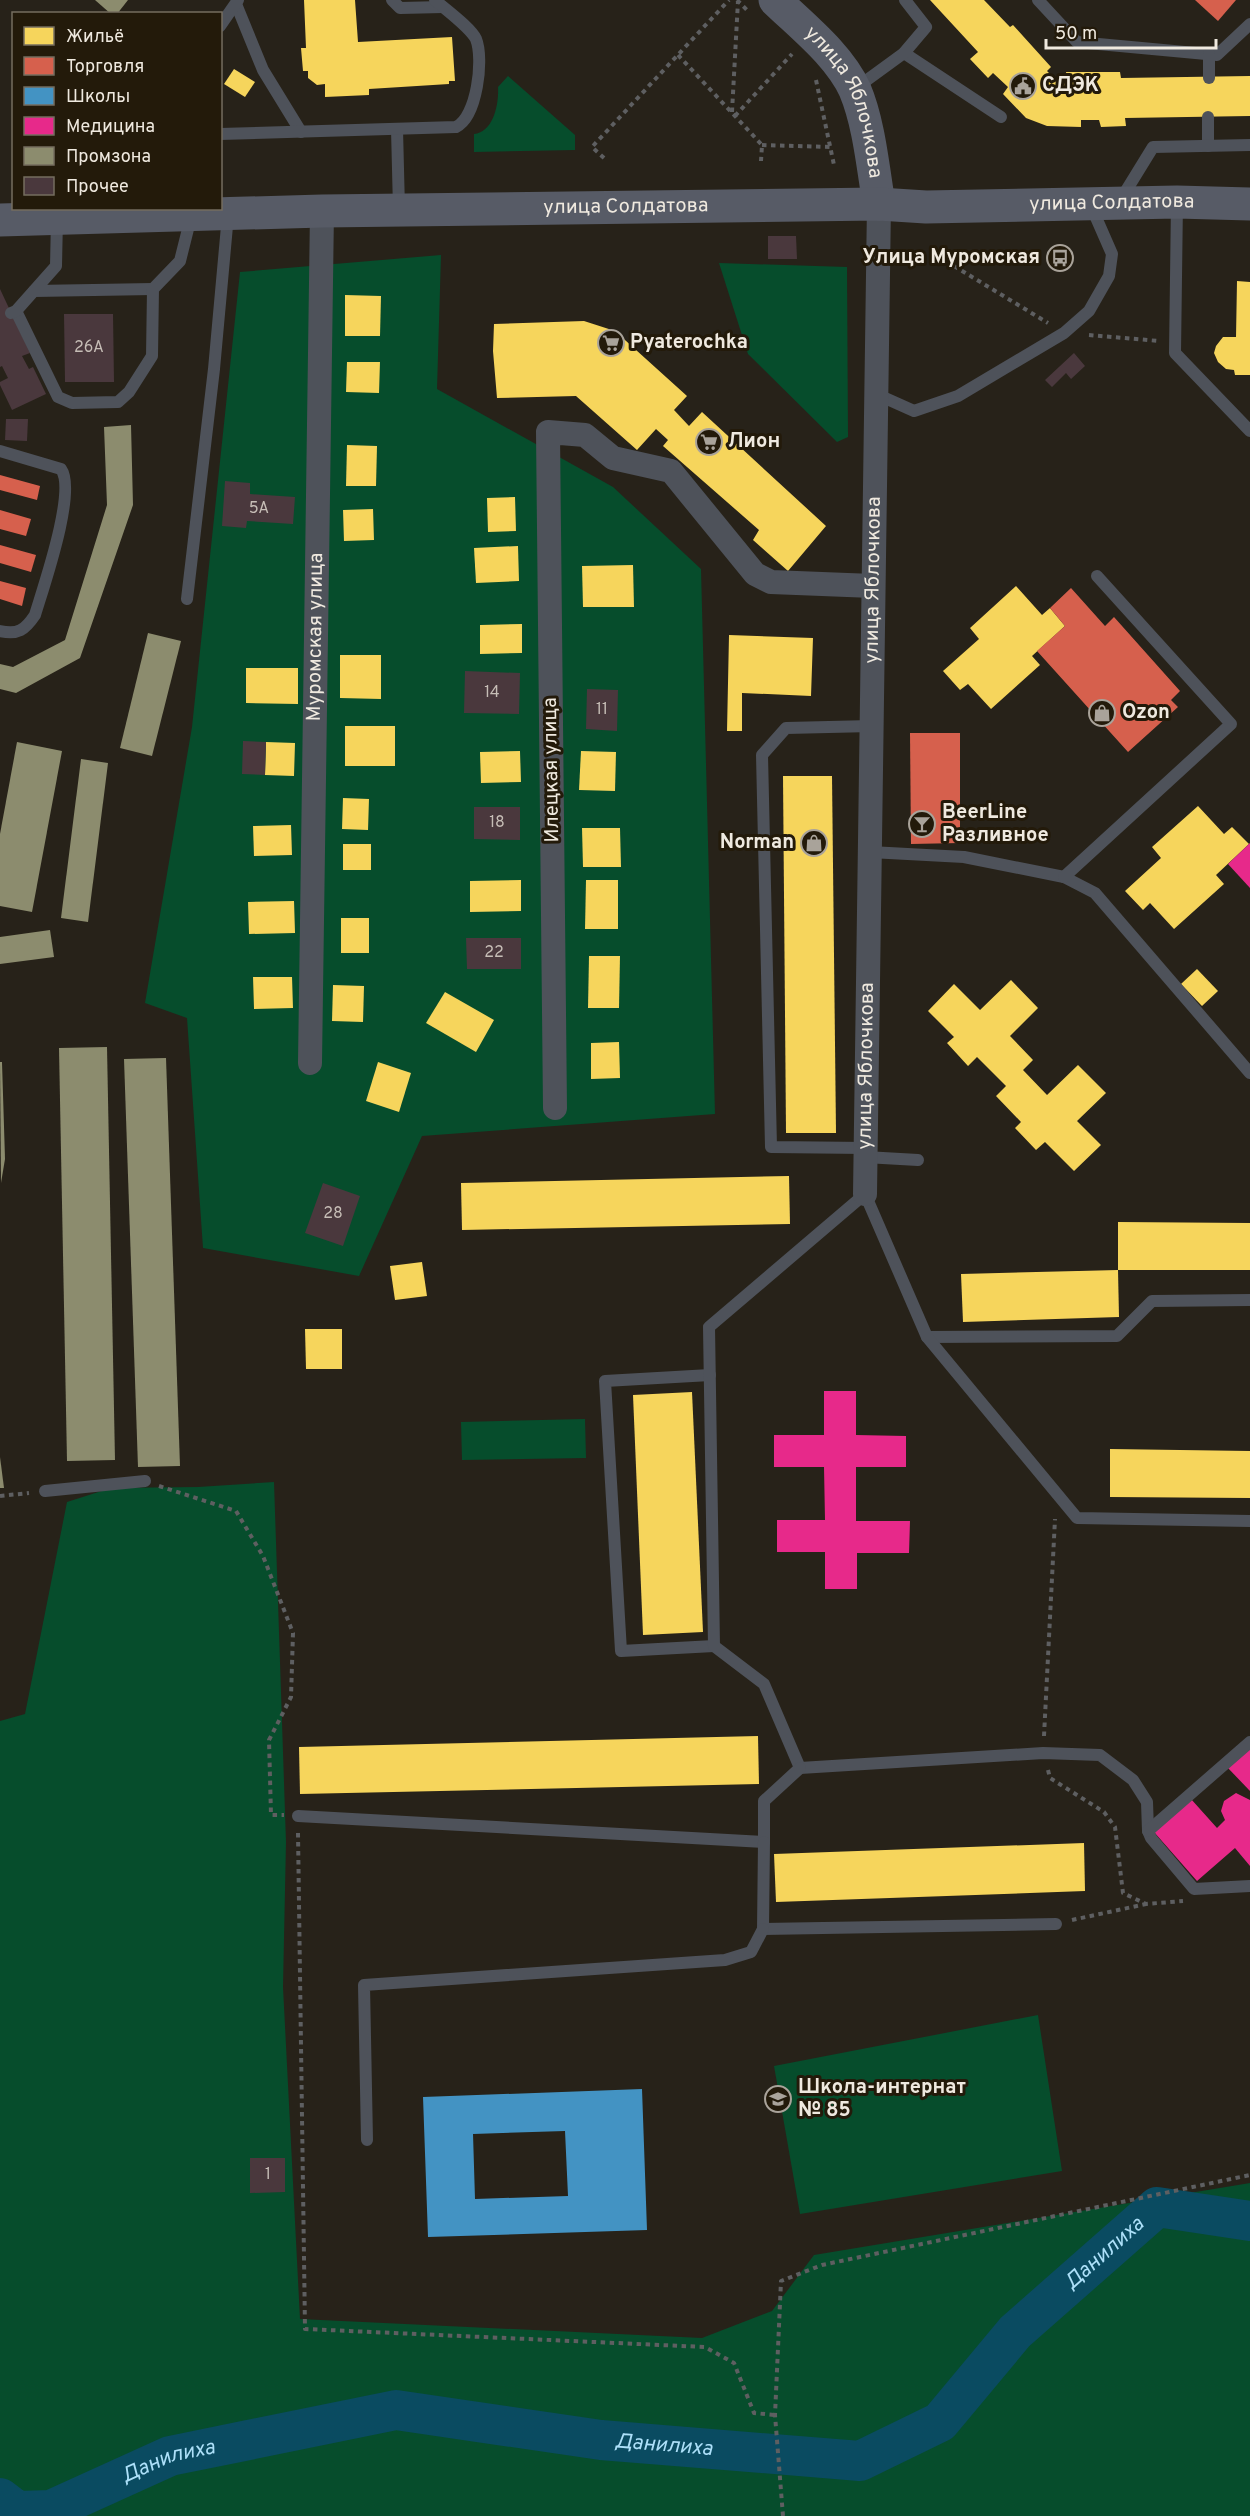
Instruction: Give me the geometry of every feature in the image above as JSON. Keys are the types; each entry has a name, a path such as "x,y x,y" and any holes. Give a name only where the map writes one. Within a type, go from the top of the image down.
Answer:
{"main road":[{"name":"улица Яблочкова","path":"763,6 831,55 855,90 865,127 879,204"},
{"name":"улица Солдатова","path":"0,220 399,210 879,204 926,207 1177,202 1250,204"}],"street":[{"name":"улица Яблочкова","path":"865,1194 879,204"},
{"name":"Муромская улица","path":"310,1063 322,211"},
{"name":"Илецкая улица","path":"555,1108 548,432 585,435 613,458 671,471 754,573 771,582 873,586"}],"lane":[{"path":"222,134 456,127 463,122 479,78 480,54 472,33 439,4 400,8 392,0"},
{"path":"855,90 904,53 926,27 905,0"},
{"path":"1038,0 1077,42 1217,55 1250,24"},
{"path":"222,23 237,2"},
{"path":"237,2 263,70 301,132"},
{"path":"904,53 1001,117"},
{"path":"1209,54 1209,78"},
{"path":"1208,117 1208,146"},
{"path":"397,129 399,210"},
{"path":"876,394 914,411 958,396 1064,333 1089,311 1109,276 1112,254 1104,203 1153,147 1250,145"},
{"path":"1177,202 1174,352 1250,431"},
{"path":"187,599 214,369 228,213"},
{"path":"57,218 56,266 14,312 58,397 72,403 118,402 129,392 152,356 153,289 180,261 192,214"},
{"path":"34,291 153,289"},
{"path":"0,451 61,469 66,476 66,484 62,520 35,615 28,626 17,633 0,631"},
{"path":"1064,878 1231,724 1097,576"},
{"path":"872,726 786,728 762,755 771,1147 866,1152 918,1160"},
{"path":"870,852 964,857 1064,878 1095,893 1250,1073"},
{"path":"714,1646 709,1327 865,1194 927,1337 1077,1518 1250,1521"},
{"path":"927,1337 1117,1336 1152,1301 1250,1300"},
{"path":"710,1375 605,1381 621,1651 714,1646 764,1684 801,1768"},
{"path":"45,1491 145,1481"},
{"path":"1148,1831 1250,1742"},
{"path":"367,2140 364,1985 724,1959 751,1952 763,1929 764,1801 801,1768 1043,1753 1100,1755 1133,1780 1147,1802 1148,1831 1194,1889 1250,1886"},
{"path":"298,1816 764,1842"},
{"path":"763,1929 1056,1923"}],"path":[{"path":"604,158 592,147 729,0"},
{"path":"733,115 738,1 763,6"},
{"path":"783,46 800,62"},
{"path":"733,115 792,54"},
{"path":"678,55 762,145 830,147"},
{"path":"816,79 834,165"},
{"path":"761,161 762,145"},
{"path":"145,1481 236,1511 263,1556 293,1633 291,1697 269,1740 271,1815 298,1816 305,2329 705,2348 734,2363 754,2413 775,2415"},
{"path":"0,1496 45,1491"},
{"path":"1045,1730 1056,1494"},
{"path":"1043,1753 1050,1779 1104,1812 1115,1827 1123,1893 1146,1904"},
{"path":"1056,1923 1146,1904 1192,1900"},
{"path":"783,2516 775,2415 781,2281 822,2265 1250,2175"}],"green space":[{"path":"508,76 575,135 575,150 474,152 474,134 481,132 491,122 496,108 498,87"},
{"path":"441,255 437,389 613,487 701,569 715,1114 422,1136 359,1276 203,1248 187,1018 145,1003 192,727 240,272"},
{"path":"719,263 847,267 848,437 837,442 748,354"},
{"path":"585,1419 586,1458 462,1460 461,1422"},
{"path":"274,1482 286,1842 283,1987 300,2319 702,2338 772,2311 814,2255 1250,2183 1250,2516 0,2516 0,1721 25,1714 67,1502 111,1488 198,1487"},
{"path":"1038,2015 1062,2171 800,2214 774,2066"}],"building: Жильё":[{"path":"304,0 355,0 358,42 452,37 455,81 449,81 449,84 369,89 369,95 325,97 325,84 317,85 308,78 308,71 303,71 301,48 306,48"},
{"path":"930,0 984,0 1010,27 1013,25 1051,67 1047,71 1054,78 1067,78 1066,72 1120,72 1121,78 1250,76 1250,116 1125,118 1126,126 1101,127 1099,120 1081,120 1081,127 1047,126 1026,118 1003,94 1008,87 993,73 988,78 970,59 978,52"},
{"path":"234,69 255,82 245,97 224,84"},
{"path":"1237,281 1250,282 1250,375 1235,375 1234,370 1226,369 1218,362 1214,353 1223,337 1236,337"},
{"path":"345,295 381,296 380,336 345,336"},
{"path":"584,321 615,331 687,396 674,410 689,426 702,412 826,526 788,571 753,540 759,530 663,446 668,440 656,429 637,450 576,396 497,398 493,351 494,324"},
{"path":"347,362 380,362 379,393 346,392"},
{"path":"347,445 377,446 376,486 346,486"},
{"path":"515,497 516,531 488,532 487,498"},
{"path":"373,509 374,540 344,541 343,510"},
{"path":"518,546 519,581 476,583 474,548"},
{"path":"633,565 634,607 583,607 582,566"},
{"path":"1016,586 1042,615 1050,608 1065,626 1032,656 1040,665 991,709 968,684 960,690 943,671 979,639 970,628"},
{"path":"522,624 522,653 480,654 480,625"},
{"path":"729,635 813,638 811,696 742,693 742,731 727,731"},
{"path":"340,655 381,655 381,699 340,698"},
{"path":"246,668 298,668 298,704 246,703"},
{"path":"345,726 395,726 395,766 345,766"},
{"path":"266,742 295,743 294,776 265,775"},
{"path":"520,751 521,782 481,783 480,752"},
{"path":"581,751 616,752 615,791 579,790"},
{"path":"783,776 832,776 836,1133 786,1133"},
{"path":"343,798 369,799 368,830 342,829"},
{"path":"1198,806 1224,834 1232,827 1249,844 1216,875 1224,884 1174,929 1150,903 1143,910 1125,891 1161,858 1152,847"},
{"path":"291,825 292,855 254,856 253,826"},
{"path":"582,828 620,828 621,867 583,867"},
{"path":"343,844 371,844 371,870 343,870"},
{"path":"521,880 521,911 470,912 470,881"},
{"path":"586,880 618,880 618,929 585,929"},
{"path":"294,901 295,933 249,934 248,902"},
{"path":"341,918 369,918 369,953 341,953"},
{"path":"589,956 620,956 619,1008 588,1008"},
{"path":"1197,969 1218,991 1202,1006 1181,984"},
{"path":"253,977 292,977 293,1008 254,1009"},
{"path":"1011,980 1038,1008 1010,1036 1033,1060 1023,1070 1047,1095 1078,1065 1106,1093 1077,1121 1101,1145 1074,1171 1045,1142 1036,1150 1015,1128 1021,1122 996,1096 1006,1086 977,1057 968,1066 947,1043 954,1037 928,1011 954,984 980,1010"},
{"path":"333,985 364,986 363,1022 332,1021"},
{"path":"445,992 494,1020 476,1052 426,1023"},
{"path":"619,1042 620,1078 591,1079 591,1043"},
{"path":"378,1062 411,1073 399,1112 366,1101"},
{"path":"789,1176 790,1224 462,1230 461,1183"},
{"path":"1118,1222 1250,1223 1250,1270 1118,1270"},
{"path":"422,1262 427,1296 395,1300 390,1266"},
{"path":"1118,1270 1119,1317 963,1322 961,1274"},
{"path":"305,1329 342,1329 342,1369 306,1369"},
{"path":"692,1392 703,1632 643,1635 633,1395"},
{"path":"1110,1449 1250,1451 1250,1498 1110,1497"},
{"path":"758,1736 759,1784 300,1794 299,1747"},
{"path":"1084,1843 1085,1891 776,1902 774,1854"}],"building: Торговля":[{"path":"1195,0 1236,0 1218,21"},
{"path":"0,475 40,486 37,500 0,490"},
{"path":"0,510 31,519 26,536 0,529"},
{"path":"0,545 36,555 31,572 0,563"},
{"path":"0,581 26,588 22,606 0,599"},
{"path":"1071,588 1105,626 1114,617 1180,691 1171,700 1178,707 1128,752 1037,651 1065,626 1050,608"},
{"path":"910,733 960,733 960,843 911,844"}],"building: Школы":[{"path":"642,2089 647,2230 428,2237 423,2097","holes":["565,2131 568,2196 475,2199 473,2134"]}],"building: Медицина":[{"path":"1250,843 1250,888 1228,864"},
{"path":"824,1391 856,1391 856,1435 906,1436 906,1467 856,1467 856,1521 910,1521 909,1553 857,1553 857,1589 825,1589 825,1552 777,1552 777,1520 825,1520 824,1467 774,1467 774,1435 824,1435"},
{"path":"1250,1747 1250,1791 1227,1767"},
{"path":"1236,1793 1250,1800 1250,1866 1235,1848 1197,1881 1154,1832 1191,1799 1217,1828 1225,1820 1221,1811 1224,1801"}],"building: Промзона":[{"path":"95,0 128,0 119,12 109,12"},
{"path":"131,425 133,505 80,658 16,693 0,689 0,664 13,667 65,640 107,505 104,427"},
{"path":"148,633 181,641 152,756 120,748"},
{"path":"17,742 62,751 32,912 0,906 0,834"},
{"path":"81,759 108,763 88,922 61,918"},
{"path":"50,930 54,957 0,964 0,937"},
{"path":"107,1047 115,1460 67,1461 59,1048"},
{"path":"166,1058 180,1466 138,1467 124,1059"},
{"path":"0,1062 2,1062 5,1159 1,1183"},
{"path":"0,1457 4,1488 0,1488"}],"building: Прочее":[{"path":"768,236 796,236 797,259 768,259"},
{"path":"0,289 30,353 22,356 29,369 33,367 46,394 12,410 0,385 0,382 8,378 2,366 0,367"},
{"path":"64,314 113,314 114,382 65,382"},
{"path":"1074,353 1085,366 1071,379 1066,373 1052,387 1045,380"},
{"path":"6,419 28,419 27,441 5,440"},
{"path":"225,481 250,483 250,494 295,497 293,524 247,521 246,528 222,526"},
{"path":"465,671 520,673 519,714 464,713"},
{"path":"587,689 618,690 617,731 586,729"},
{"path":"243,741 266,742 265,775 242,774"},
{"path":"474,807 520,807 520,840 474,839"},
{"path":"466,938 521,938 521,969 467,969"},
{"path":"323,1183 360,1196 343,1246 305,1233"},
{"path":"250,2158 285,2158 285,2192 250,2193"}],"waterway":[{"name":"Данилиха","path":"0,2498 17,2511 51,2510 170,2456 396,2410 601,2440 860,2461 940,2422 1015,2332 1157,2207 1250,2221"}],"place":[{"name":"СДЭК","path":"1023,86"},
{"name":"Улица Муромская","path":"1060,258"},
{"name":"Pyaterochka","path":"611,343"},
{"name":"Лион","path":"709,442"},
{"name":"Ozon","path":"1102,713"},
{"name":"BeerLine Разливное","path":"922,824"},
{"name":"Norman","path":"814,843"},
{"name":"Школа-интернат № 85","path":"778,2099"}]}
